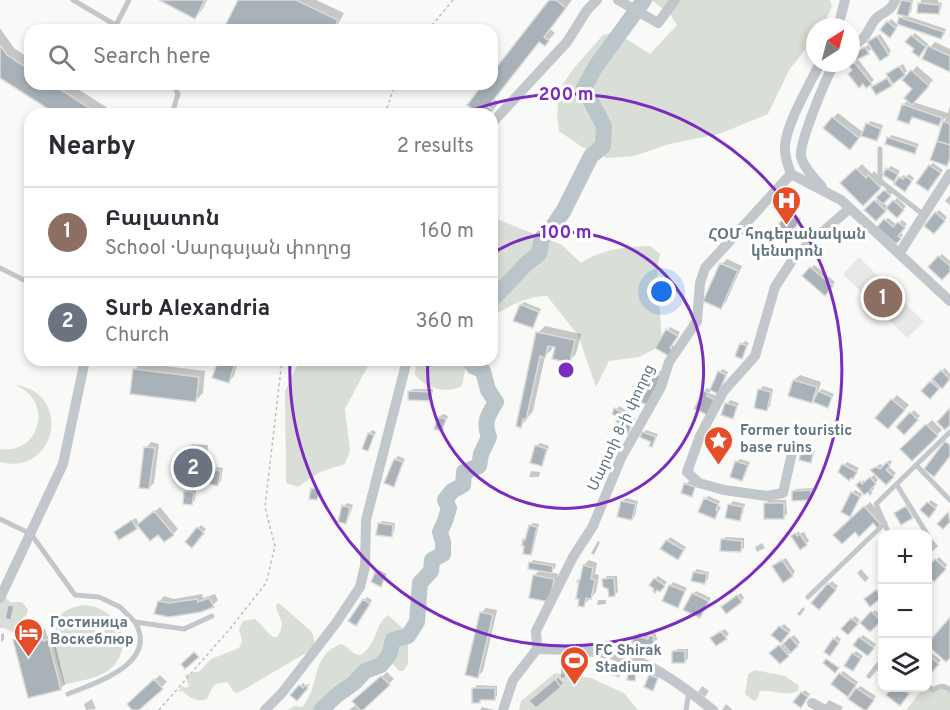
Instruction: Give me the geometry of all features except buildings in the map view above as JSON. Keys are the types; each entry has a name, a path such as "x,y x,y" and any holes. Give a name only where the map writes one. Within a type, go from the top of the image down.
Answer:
{"street":[{"path":"498,117 567,42 587,10 597,0"},
{"path":"618,0 658,23 675,0"},
{"path":"840,18 845,0"},
{"path":"860,42 865,39 875,19 891,9 895,0"},
{"path":"816,72 790,127 785,145 785,155 791,174 841,200 950,302"},
{"path":"824,190 803,164 800,153 808,125 831,72"},
{"name":"Մարտի 8-ի փողոց","path":"503,710 513,680 537,648 536,631 573,557 593,526 621,458 661,387 669,362 697,321 700,283 705,268 791,174"},
{"path":"898,254 950,174"},
{"path":"792,453 783,493 767,496 724,490 699,483 687,472 700,436 723,392 755,356 775,287 795,256 850,208"},
{"path":"0,598 63,464 85,366"},
{"path":"265,710 282,693 336,623 360,587 365,566 366,520 405,366"},
{"path":"537,648 623,657 647,665 689,691 713,710"},
{"path":"812,703 825,710"}],"lane":[{"path":"73,0 114,24"},
{"path":"117,24 129,0"},
{"path":"174,108 178,94 176,90"},
{"path":"880,149 880,181 924,215"},
{"path":"0,268 24,280"},
{"path":"888,530 876,504 950,432"},
{"path":"917,466 950,500"},
{"path":"897,485 925,530"},
{"path":"0,519 31,534 75,595 99,597 120,607 139,629 138,649 128,666 115,675 68,694"},
{"path":"808,597 885,523"},
{"path":"135,622 184,628 212,616"},
{"path":"868,676 878,665"},
{"path":"932,689 940,686 950,690"},
{"path":"686,710 689,691"}],"path":[{"path":"433,24 453,0"},
{"path":"387,108 393,90"},
{"path":"159,710 229,630 266,583 275,546 265,507 281,366"}],"shaded area":[{"path":"651,0 830,0 832,6 827,18 806,18 806,48 789,70 768,114 719,134 669,144 634,156 607,158 582,147 559,131 557,116 559,90 574,68 603,35 615,32 650,54 677,25 670,14"},
{"path":"498,219 562,245 581,263 597,255 632,247 650,246 660,254 657,267 662,345 639,357 609,361 596,387 578,335 547,296 518,302 498,313"},
{"path":"859,257 924,322 907,338 843,274"},
{"path":"297,366 368,366 345,409 350,451 345,464 320,472 298,487 286,483 285,391"},
{"path":"416,366 466,366 462,386 449,390 431,387 415,375"},
{"path":"15,385 33,391 45,402 51,416 51,432 45,446 35,457 19,463 0,462 0,449 14,449 25,444 38,425 35,402 27,392"},
{"path":"5,597 10,602 22,602 28,610 26,616 21,619 18,632 15,633 0,628 0,598"},
{"path":"279,603 312,632 315,644 306,653 238,693 234,692 227,682 215,685 207,699 203,700 193,699 182,691 178,692 182,686 186,688 189,686 185,675 200,671 211,659 239,648 242,641 239,629 243,621 255,619 273,637 277,637 282,627 276,605"},
{"path":"84,605 96,607 114,620 123,639 122,650 118,660 109,670 93,678 64,685 54,648 54,625 69,609"},
{"path":"388,615 408,633 408,664 403,671 399,671 391,662 384,659 344,687 326,710 288,710 294,706 302,707 308,699 320,664 331,649 341,644 355,654 361,655 370,645 380,624"},
{"path":"755,670 785,676 799,686 798,691 789,693 760,691 754,701 745,694 748,674"},
{"name":"FC Shirak Stadium","path":"555,673 591,678 624,693 638,710 519,710 521,701"},
{"path":"940,686 950,690 950,710 906,710 920,692 932,692 932,688"}],"waterway":[{"path":"498,294 527,263 539,254 542,238 550,231 564,210 591,156 603,146 604,126 584,88 596,66 644,0"},
{"path":"321,710 365,671 381,665 389,655 393,640 408,636 417,622 420,583 431,571 432,560 443,554 440,532 449,508 445,500 452,491 463,485 464,472 479,466 481,454 489,437 486,427 487,419 496,402 488,390 483,371 473,366"}],"place":[{"name":"ՀՕՄ հոգեբանական կենտրոն","path":"787,226"},
{"name":"Բալատոն","path":"883,298"},
{"name":"Former touristic base ruins","path":"719,466"},
{"name":"Surb Alexandria","path":"193,468"},
{"name":"Гостиница Воскеблюр","path":"29,658"},
{"name":"FC Shirak Stadium","path":"574,686"}]}
